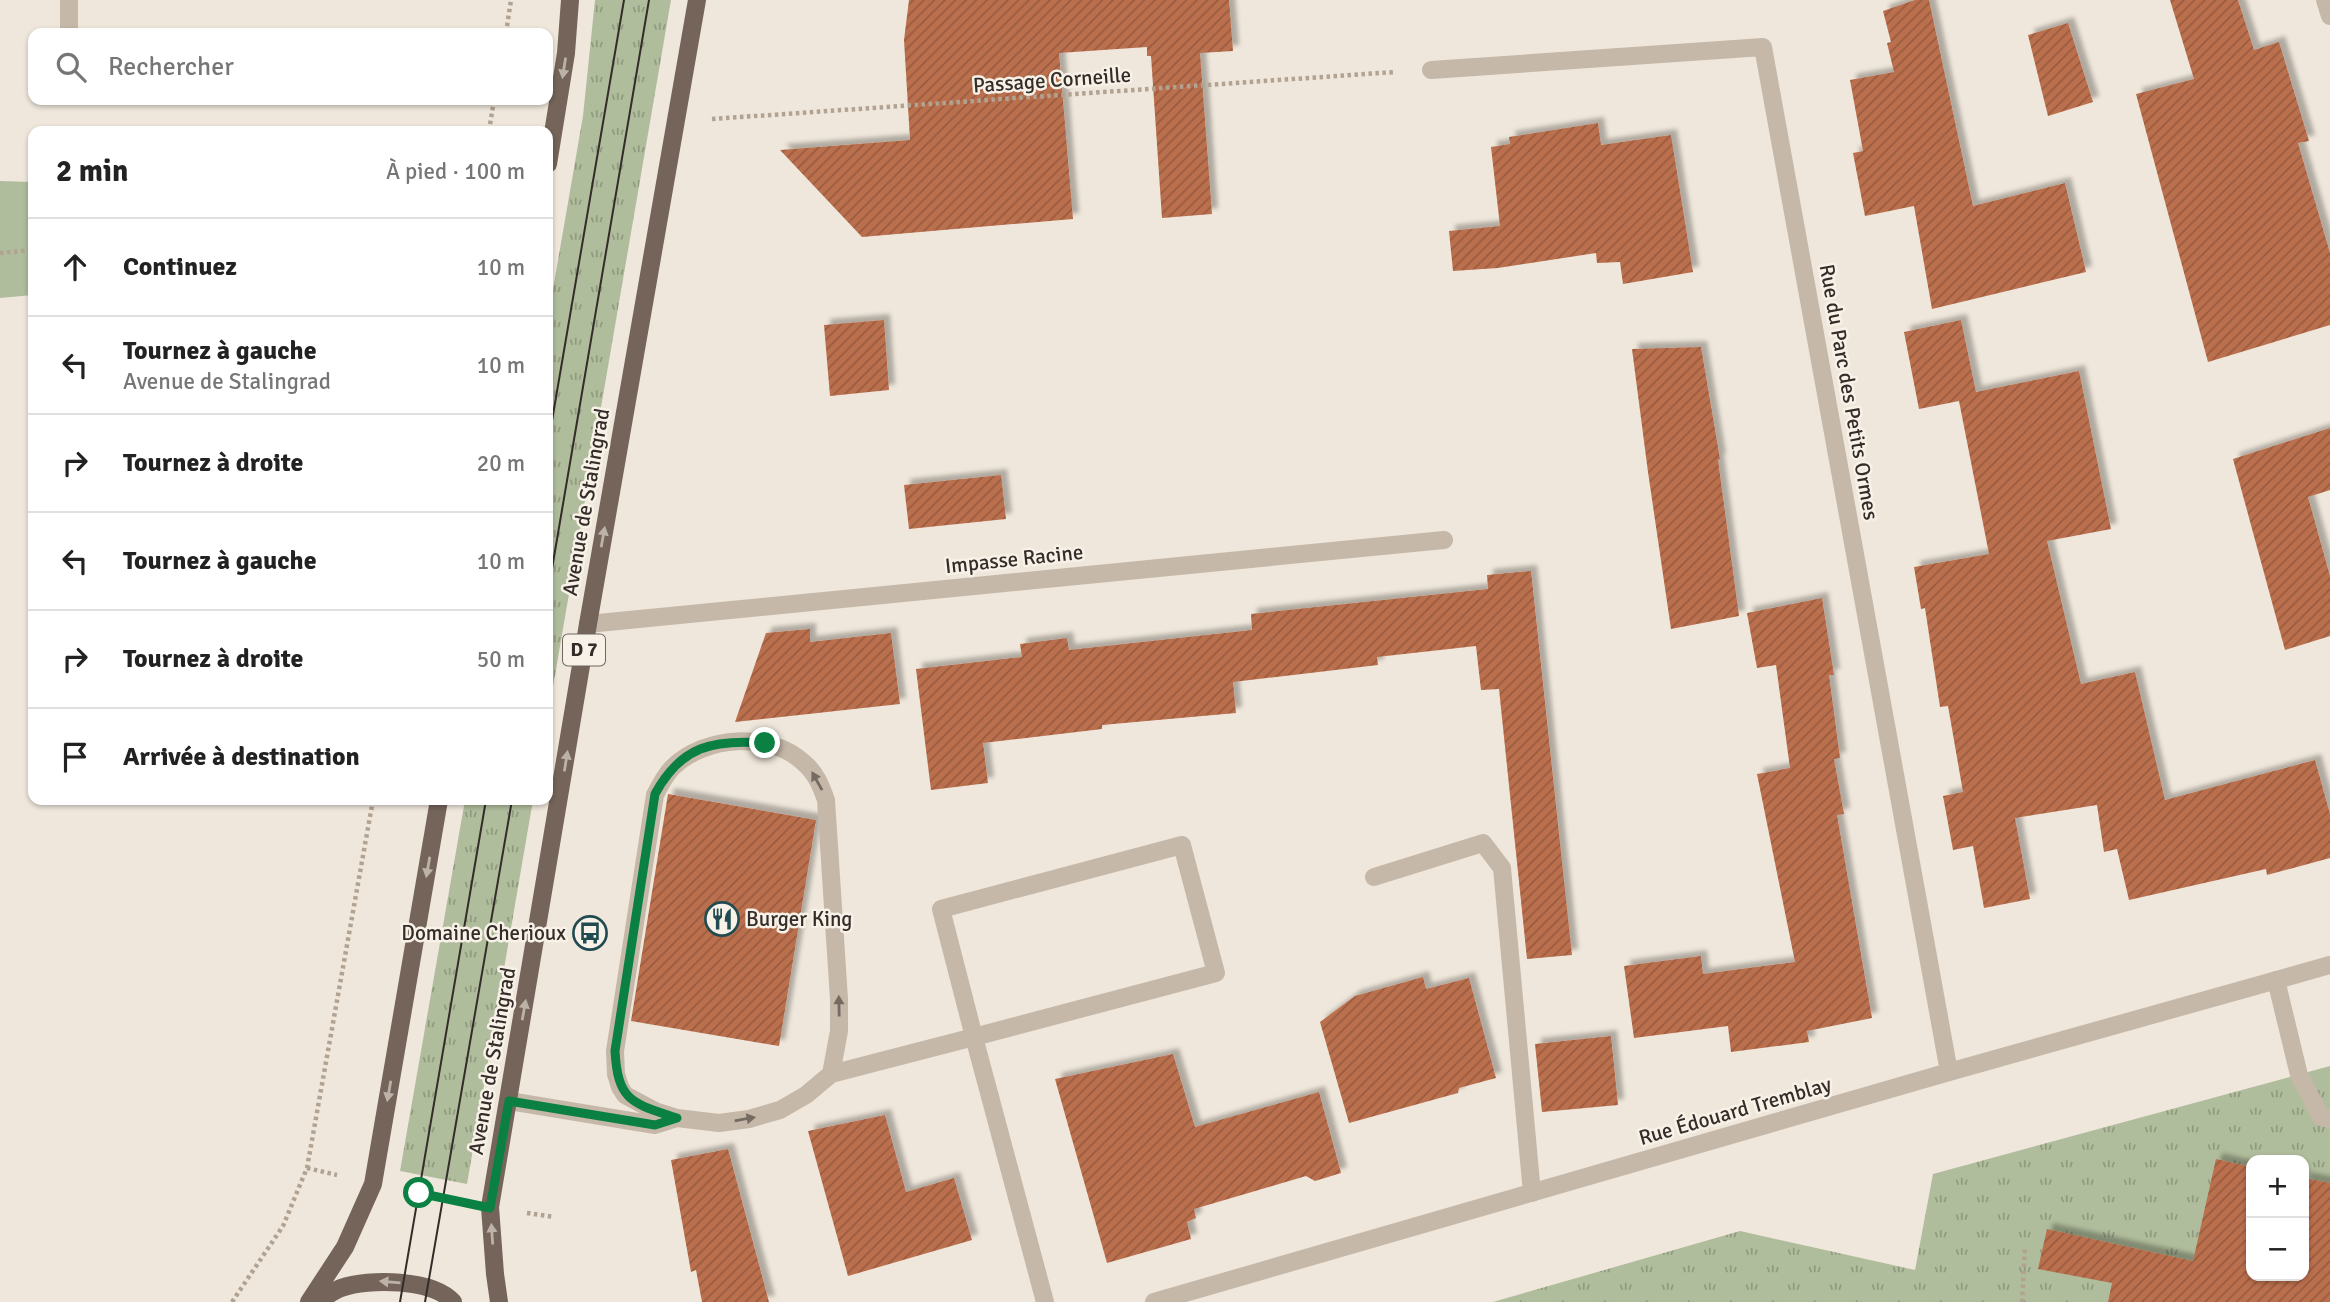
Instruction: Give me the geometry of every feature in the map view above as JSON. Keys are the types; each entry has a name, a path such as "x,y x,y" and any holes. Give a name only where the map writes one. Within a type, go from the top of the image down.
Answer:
{"main road":[{"path":"553,133 566,53 570,0"},
{"name":"Avenue de Stalingrad","path":"499,1302 490,1208 697,0"},
{"path":"309,1302 345,1247 373,1184 438,805"},
{"path":"317,1302 341,1288 376,1281 427,1288 448,1296 453,1302"}],"street":[{"path":"69,0 69,28"},
{"path":"2325,0 2330,16"},
{"name":"Rue du Parc des Petits Ormes","path":"1431,70 1763,47 1949,1072"},
{"name":"Impasse Racine","path":"588,624 1444,540"},
{"path":"831,1074 839,1031 839,999 826,800 814,774 802,761 765,743 719,742 693,752 673,767 655,794 615,1051 616,1073 625,1096 655,1111 677,1118 719,1123 749,1119 780,1110 806,1095 831,1074 974,1037 1216,973 1182,845 941,909 974,1037 1045,1302"},
{"path":"1374,877 1483,844 1502,869 1532,1193"},
{"name":"Rue Édouard Tremblay","path":"1154,1302 2330,965"},
{"path":"2276,980 2299,1075 2321,1117 2330,1119"},
{"path":"509,1101 655,1125 677,1118"}],"path":[{"path":"507,28 511,0"},
{"name":"Passage Corneille","path":"675,121 1431,70"},
{"path":"490,126 493,105"},
{"path":"0,253 28,250"},
{"path":"232,1302 283,1226 307,1168 372,805"},
{"path":"307,1168 490,1208 554,1217"},
{"path":"2022,1302 2025,1246"}],"green space":[{"path":"595,0 671,0 553,687 553,289 583,116"},
{"path":"0,181 28,182 28,295 0,298"},
{"path":"464,805 532,805 467,1184 400,1171"},
{"path":"2330,1066 2330,1302 1493,1302 1740,1231 1915,1270 1933,1174"}],"building":[{"path":"909,0 1229,0 1233,51 1200,53 1212,214 1162,218 1151,56 1147,56 1147,47 1059,53 1073,219 862,237 780,150 910,140 904,40"},
{"path":"1915,0 1929,0 1973,206 2065,183 2086,272 1932,309 1914,206 1865,216 1853,153 1863,151 1850,80 1894,72 1887,43 1891,42 1883,11"},
{"path":"2170,0 2238,0 2254,50 2279,42 2309,141 2298,143 2330,253 2330,325 2208,362 2136,94 2194,79"},
{"path":"2068,23 2093,102 2048,116 2028,35"},
{"path":"1598,123 1601,145 1671,135 1693,272 1623,284 1620,262 1597,263 1596,253 1498,268 1453,271 1449,231 1500,226 1491,147 1510,144 1509,137"},
{"path":"884,320 889,390 830,396 824,325"},
{"path":"1961,320 1976,392 2079,371 2111,529 2047,541 2081,684 2135,672 2165,800 2315,760 2330,814 2330,858 2267,875 2266,869 2129,900 2117,849 2104,852 2097,805 2015,818 2030,899 1984,908 1973,846 1953,850 1943,796 1963,792 1948,706 1940,707 1925,608 1921,609 1914,567 1989,554 1959,401 1919,409 1904,332"},
{"path":"1701,347 1720,459 1718,460 1739,616 1671,629 1632,349"},
{"path":"2330,428 2330,490 2308,497 2330,576 2330,636 2285,650 2233,459"},
{"path":"1001,475 1006,519 909,529 904,485"},
{"path":"1531,571 1572,955 1527,959 1499,689 1481,690 1476,646 1377,657 1378,665 1233,682 1236,713 1102,725 1102,729 983,743 988,783 931,790 916,669 1022,657 1020,644 1067,638 1069,650 1252,630 1251,614 1488,589 1487,575"},
{"path":"1822,598 1834,675 1829,675 1840,758 1834,759 1844,814 1837,815 1872,1018 1807,1031 1809,1042 1731,1052 1728,1026 1634,1038 1624,966 1701,956 1703,974 1795,962 1757,774 1790,768 1776,665 1757,668 1747,613"},
{"path":"810,629 810,642 891,633 900,704 735,722 766,633"},
{"name":"Burger King","path":"668,794 816,820 779,1046 631,1021"},
{"path":"1423,977 1426,989 1469,978 1496,1078 1459,1088 1458,1093 1349,1123 1320,1022 1355,996"},
{"path":"1611,1036 1618,1105 1542,1112 1535,1044"},
{"path":"1173,1054 1195,1127 1319,1092 1341,1173 1315,1181 1306,1176 1194,1209 1196,1218 1187,1222 1191,1239 1107,1263 1055,1079"},
{"path":"885,1115 906,1192 954,1178 972,1240 848,1276 808,1131"},
{"path":"728,1149 769,1302 702,1302 696,1270 691,1272 671,1160"},
{"path":"2216,1159 2246,1166 2246,1281 2309,1281 2309,1179 2330,1183 2330,1302 2108,1302 2112,1283 2038,1269 2047,1229 2193,1261"}],"tram line":[{"path":"553,415 624,0"},
{"path":"553,563 649,0"},
{"path":"400,1302 485,805"},
{"path":"425,1302 511,805"}],"place":[{"name":"Burger King","path":"722,919"},
{"name":"Domaine Cherioux","path":"590,933"}],"route":[{"path":"419,1193 490,1208 509,1101 655,1125 677,1118 655,1111 625,1096 616,1073 615,1051 655,794 673,767 693,752 719,742 765,743"}]}
